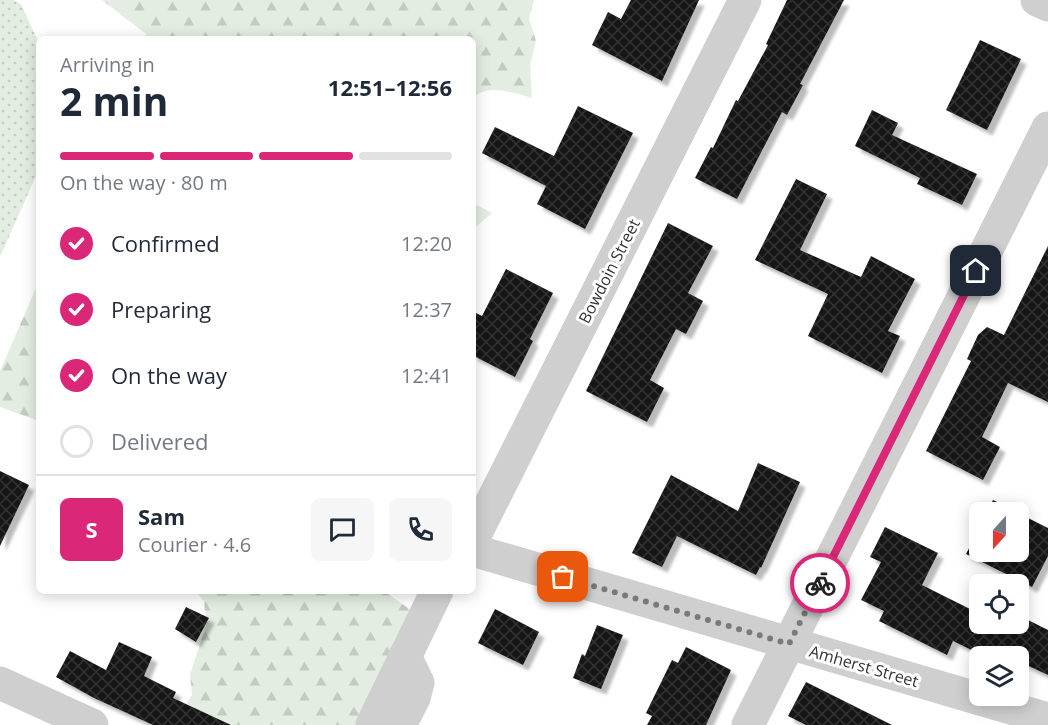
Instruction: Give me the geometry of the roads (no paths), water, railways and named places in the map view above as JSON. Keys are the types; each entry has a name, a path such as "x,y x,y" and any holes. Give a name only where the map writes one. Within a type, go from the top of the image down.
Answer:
{"street":[{"name":"Bowdoin Street","path":"476,533 745,0"},
{"path":"1037,0 1048,5"},
{"path":"748,725 1048,128"},
{"name":"Amherst Street","path":"476,551 1048,720"},
{"path":"372,725 436,594"},
{"path":"400,725 414,698 418,683 405,656"},
{"path":"0,683 92,725"}]}
